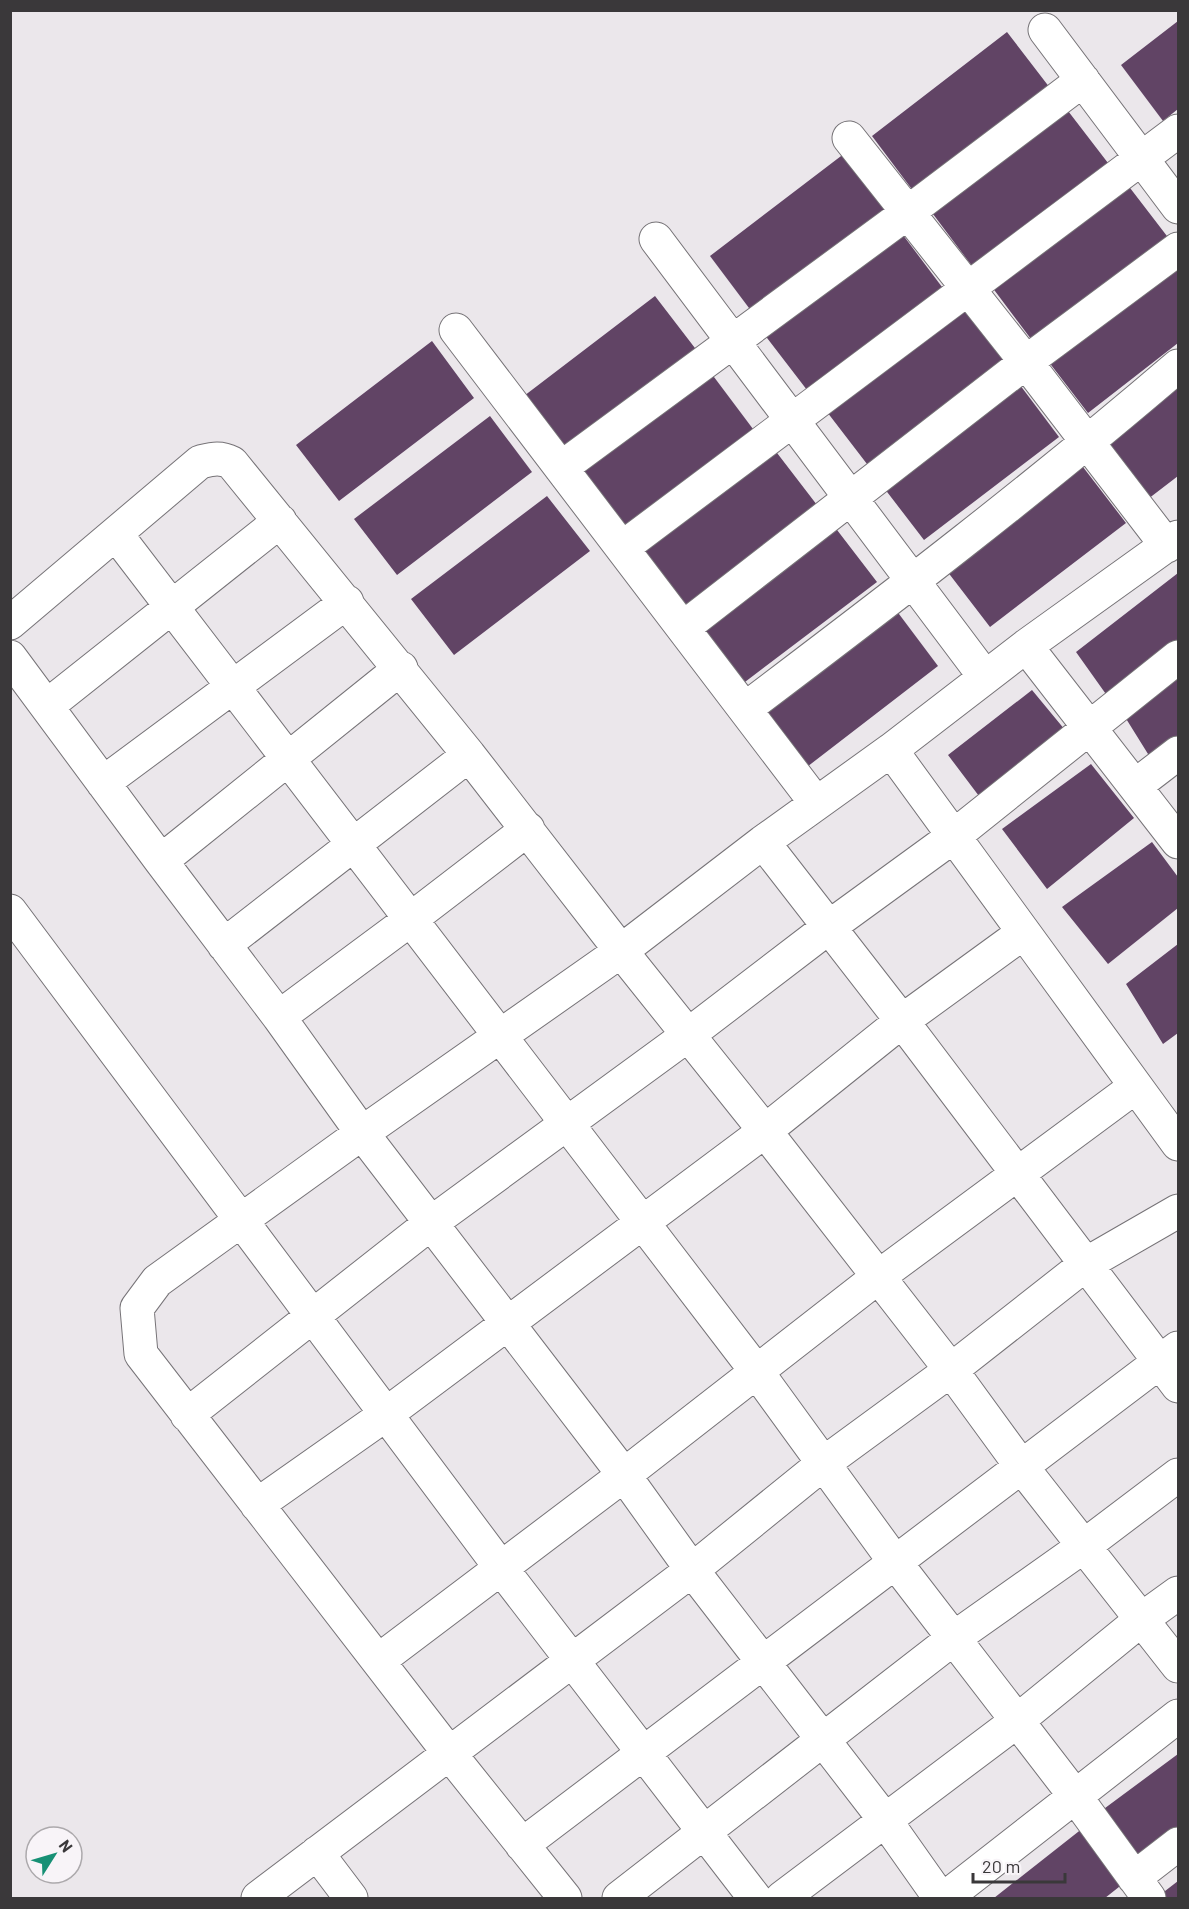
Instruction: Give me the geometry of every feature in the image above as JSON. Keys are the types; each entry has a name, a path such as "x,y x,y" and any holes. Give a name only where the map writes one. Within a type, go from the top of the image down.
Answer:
{"street":[{"path":"1045,30 1179,207"},
{"path":"561,468 1083,80"},
{"path":"622,548 1179,131"},
{"path":"565,1899 449,1753 141,1353 137,1308 157,1281 621,951 763,842 891,750 1026,646 1173,542 1088,443 849,138"},
{"path":"656,239 985,677"},
{"path":"683,628 1026,362 1179,249"},
{"path":"456,330 816,803"},
{"path":"745,709 914,582 1088,443 1179,366"},
{"path":"10,623 200,462 215,458 232,463 470,755 621,951 765,1131 951,1370 1021,1466 1179,1666"},
{"path":"47,706 280,521"},
{"path":"116,534 757,1372 895,1562 1075,1796 1141,1888 1179,1844"},
{"path":"103,783 347,602"},
{"path":"1026,646 1179,842"},
{"path":"10,657 279,1017 362,1133 624,1475 692,1570 885,1820 943,1899 1179,1716"},
{"path":"187,1415 431,1223 954,836 1179,657"},
{"path":"161,861 401,668"},
{"path":"891,750 1135,1087 1179,1144"},
{"path":"1135,786 1179,753"},
{"path":"224,945 353,843 470,755"},
{"path":"279,1017 528,829"},
{"path":"522,1845 765,1663 1021,1466 1172,1365 1086,1264 763,842"},
{"path":"10,911 311,1317 571,1661 755,1899"},
{"path":"257,1505 385,1415 765,1131 902,1021 1023,933"},
{"path":"378,1661 624,1475 878,1277 1135,1087"},
{"path":"258,1899 692,1570 824,1463 951,1370 1086,1264 1179,1210"},
{"path":"619,1899 954,1638 1179,1475"},
{"path":"782,1899 1017,1721 1142,1619 1179,1593"},
{"path":"317,1853 351,1899"}],"building":[{"path":"1178,21 1178,109 1163,121 1121,65"},
{"path":"1007,32 1050,88 914,192 872,136"},
{"path":"1065,107 1108,163 972,266 930,210"},
{"path":"845,153 888,208 752,312 710,256"},
{"path":"1127,184 1170,240 1034,343 992,287"},
{"path":"900,231 942,287 807,390 764,334"},
{"path":"1178,255 1178,343 1088,413 1045,357"},
{"path":"655,296 698,352 563,455 520,399"},
{"path":"960,305 1003,360 867,464 824,408"},
{"path":"432,341 474,398 339,501 296,445"},
{"path":"711,373 753,429 618,532 575,477"},
{"path":"1017,381 1059,437 924,540 881,484"},
{"path":"1178,388 1178,476 1148,499 1106,444"},
{"path":"490,416 532,472 397,575 354,519"},
{"path":"774,449 817,505 681,609 638,552"},
{"path":"1083,467 1126,523 990,627 947,571"},
{"path":"547,496 590,551 454,655 411,599"},
{"path":"834,526 877,582 741,685 699,629"},
{"path":"1178,573 1178,642 1108,697 1076,652"},
{"path":"896,610 938,666 803,770 760,714"},
{"path":"1178,674 1178,742 1153,762 1125,717"},
{"path":"1032,690 1070,736 985,804 948,755"},
{"path":"1091,764 1134,818 1047,889 1002,829"},
{"path":"1152,842 1178,877 1178,908 1108,964 1062,907"},
{"path":"1178,944 1178,1033 1163,1044 1126,984"},
{"path":"1178,1754 1178,1834 1137,1867 1097,1814"},
{"path":"1083,1828 1124,1883 1105,1898 994,1898"},
{"path":"1178,1881 1178,1898 1156,1898"}]}
